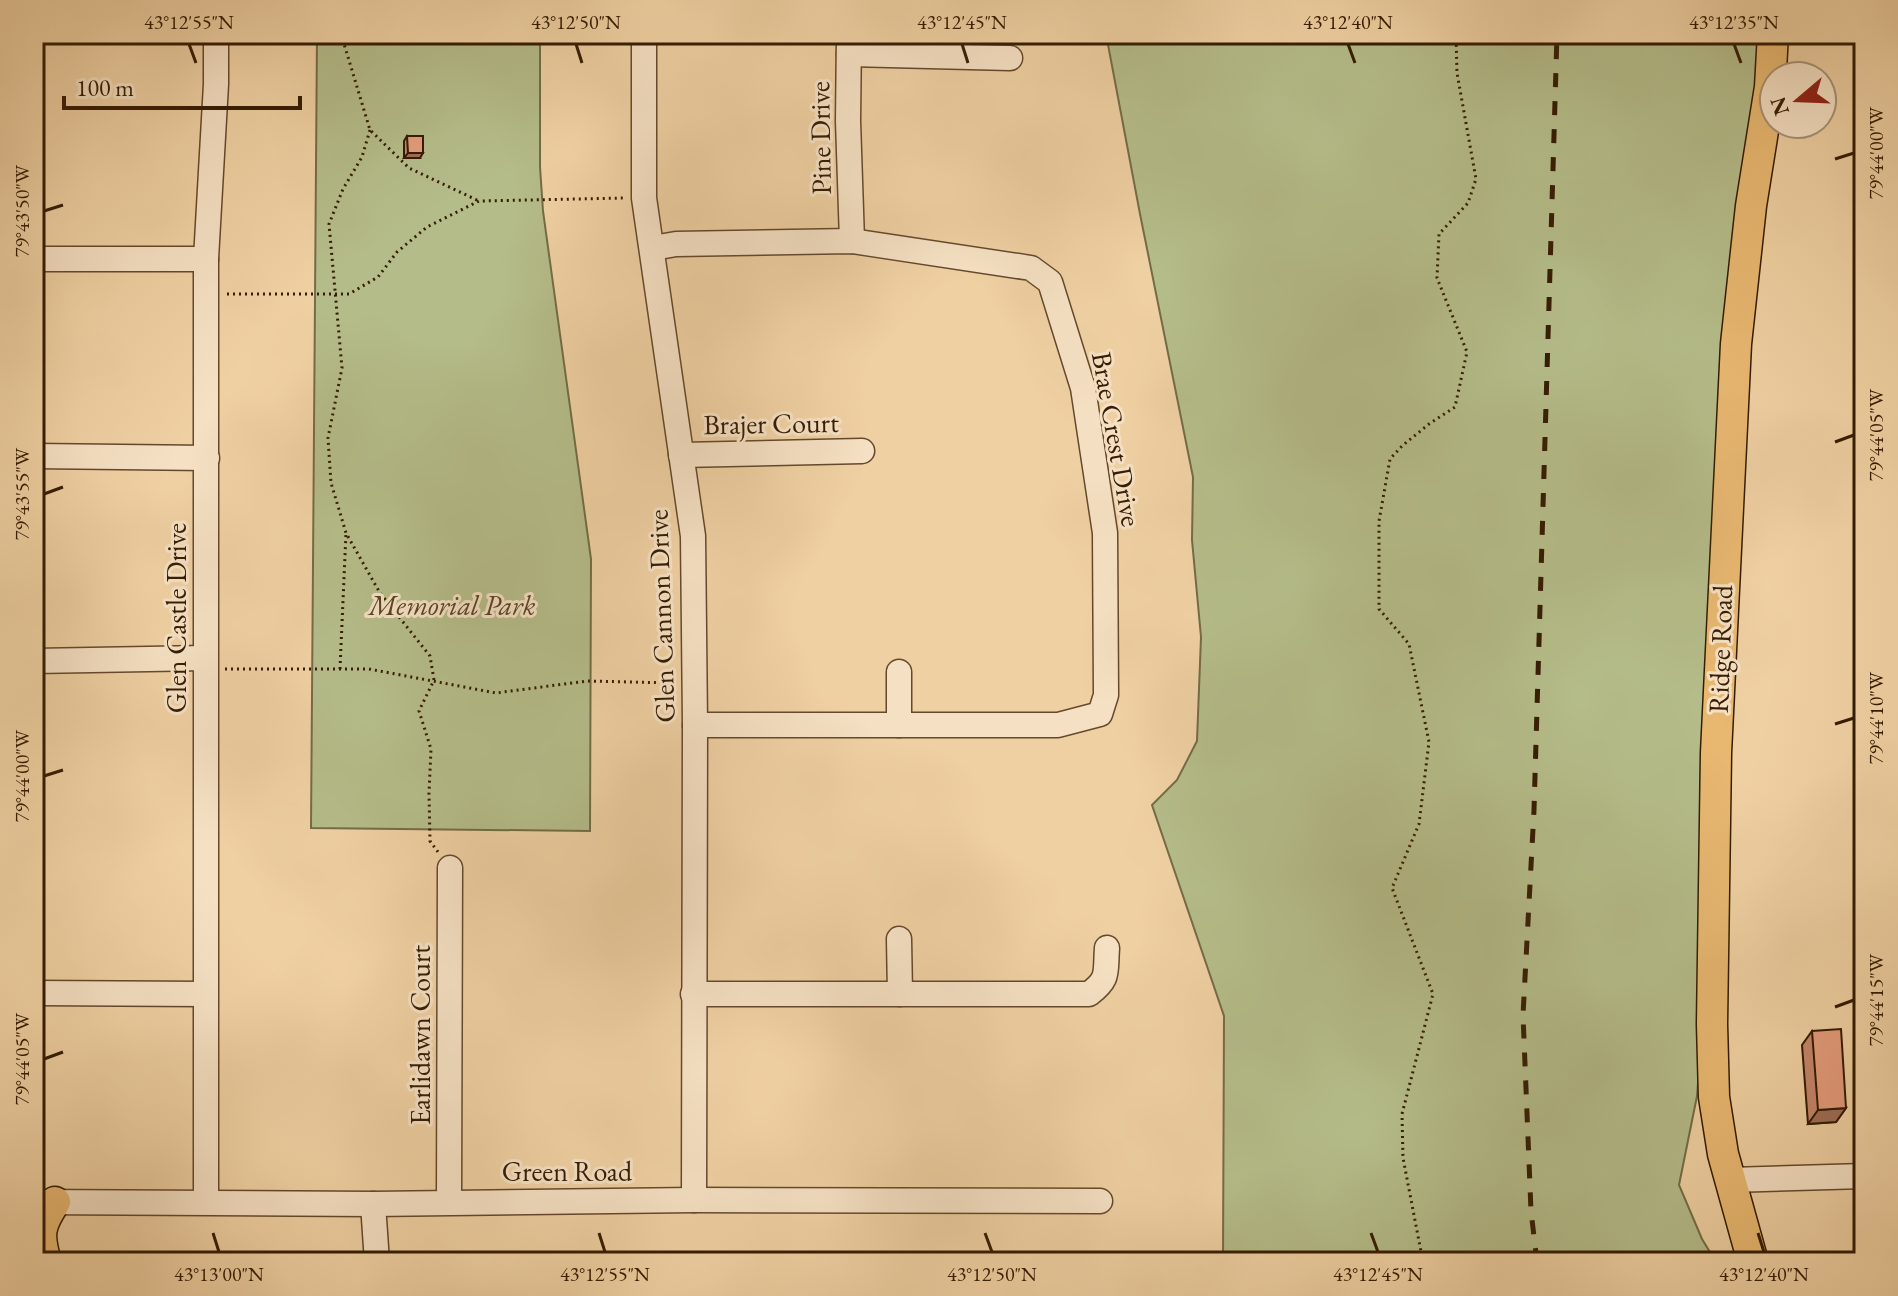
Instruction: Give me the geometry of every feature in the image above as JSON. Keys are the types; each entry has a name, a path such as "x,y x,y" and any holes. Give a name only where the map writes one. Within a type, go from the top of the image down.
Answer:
{"main road":[{"name":"Ridge Road","path":"1753,1262 1720,1140 1714,1097 1712,1024 1716,753 1736,344 1751,206 1770,87 1773,34"},
{"path":"44,1202 41,1246 46,1262"},
{"path":"34,1257 39,1262"}],"street":[{"name":"Glen Castle Drive","path":"206,1202 206,259 216,34"},
{"name":"Glen Cannon Drive","path":"644,34 644,198 693,536 694,1200"},
{"path":"849,44 1010,58"},
{"name":"Pine Drive","path":"849,44 852,241"},
{"name":"Brae Crest Drive","path":"653,248 676,244 852,241 1031,268 1050,282 1083,388 1105,533 1106,695 1100,714 1058,725 695,725"},
{"path":"34,259 206,259"},
{"name":"Brajer Court","path":"681,455 862,451"},
{"path":"34,456 207,458"},
{"path":"34,661 205,663"},
{"path":"899,672 899,725"},
{"name":"Earlidawn Court","path":"449,1202 450,868"},
{"path":"899,939 900,994"},
{"path":"693,994 1089,994 1103,982 1107,971 1107,948"},
{"path":"34,993 205,994"},
{"path":"1730,1180 1864,1176"},
{"name":"Green Road","path":"44,1202 1100,1201"},
{"path":"373,1204 377,1262"}],"path":[{"path":"341,34 370,130 409,168 479,201"},
{"path":"1423,1262 1403,1158 1402,1114 1433,994 1392,888 1419,824 1429,742 1409,644 1379,609 1379,521 1390,459 1429,424 1455,407 1467,352 1437,278 1439,234 1468,203 1476,179 1457,73 1456,34"},
{"path":"370,130 362,157 343,189 329,224 342,368 328,438 331,483 346,533 380,593 430,656 434,680 419,711 431,749 430,841 450,868"},
{"path":"207,294 349,294 378,277 397,252 427,227 479,201 644,198"},
{"path":"340,669 346,533"},
{"path":"205,663 369,669 496,693 587,681 694,683"}],"green space":[{"name":"Memorial Park","path":"317,34 540,34 543,211 591,559 590,831 311,828"},
{"path":"1106,34 1773,34 1770,60 1758,60 1758,140 1761,140 1744,290 1711,916 1697,1096 1679,1185 1702,1239 1716,1262 1223,1262 1224,1016 1152,805 1177,780 1197,741 1201,637 1192,540 1193,477"}],"building":[{"path":"407,136 423,136 423,153 408,153"},
{"path":"1841,1029 1846,1108 1818,1110 1812,1031"}],"railway":[{"path":"1537,1262 1531,1211 1523,1015 1534,810 1557,34"}]}
